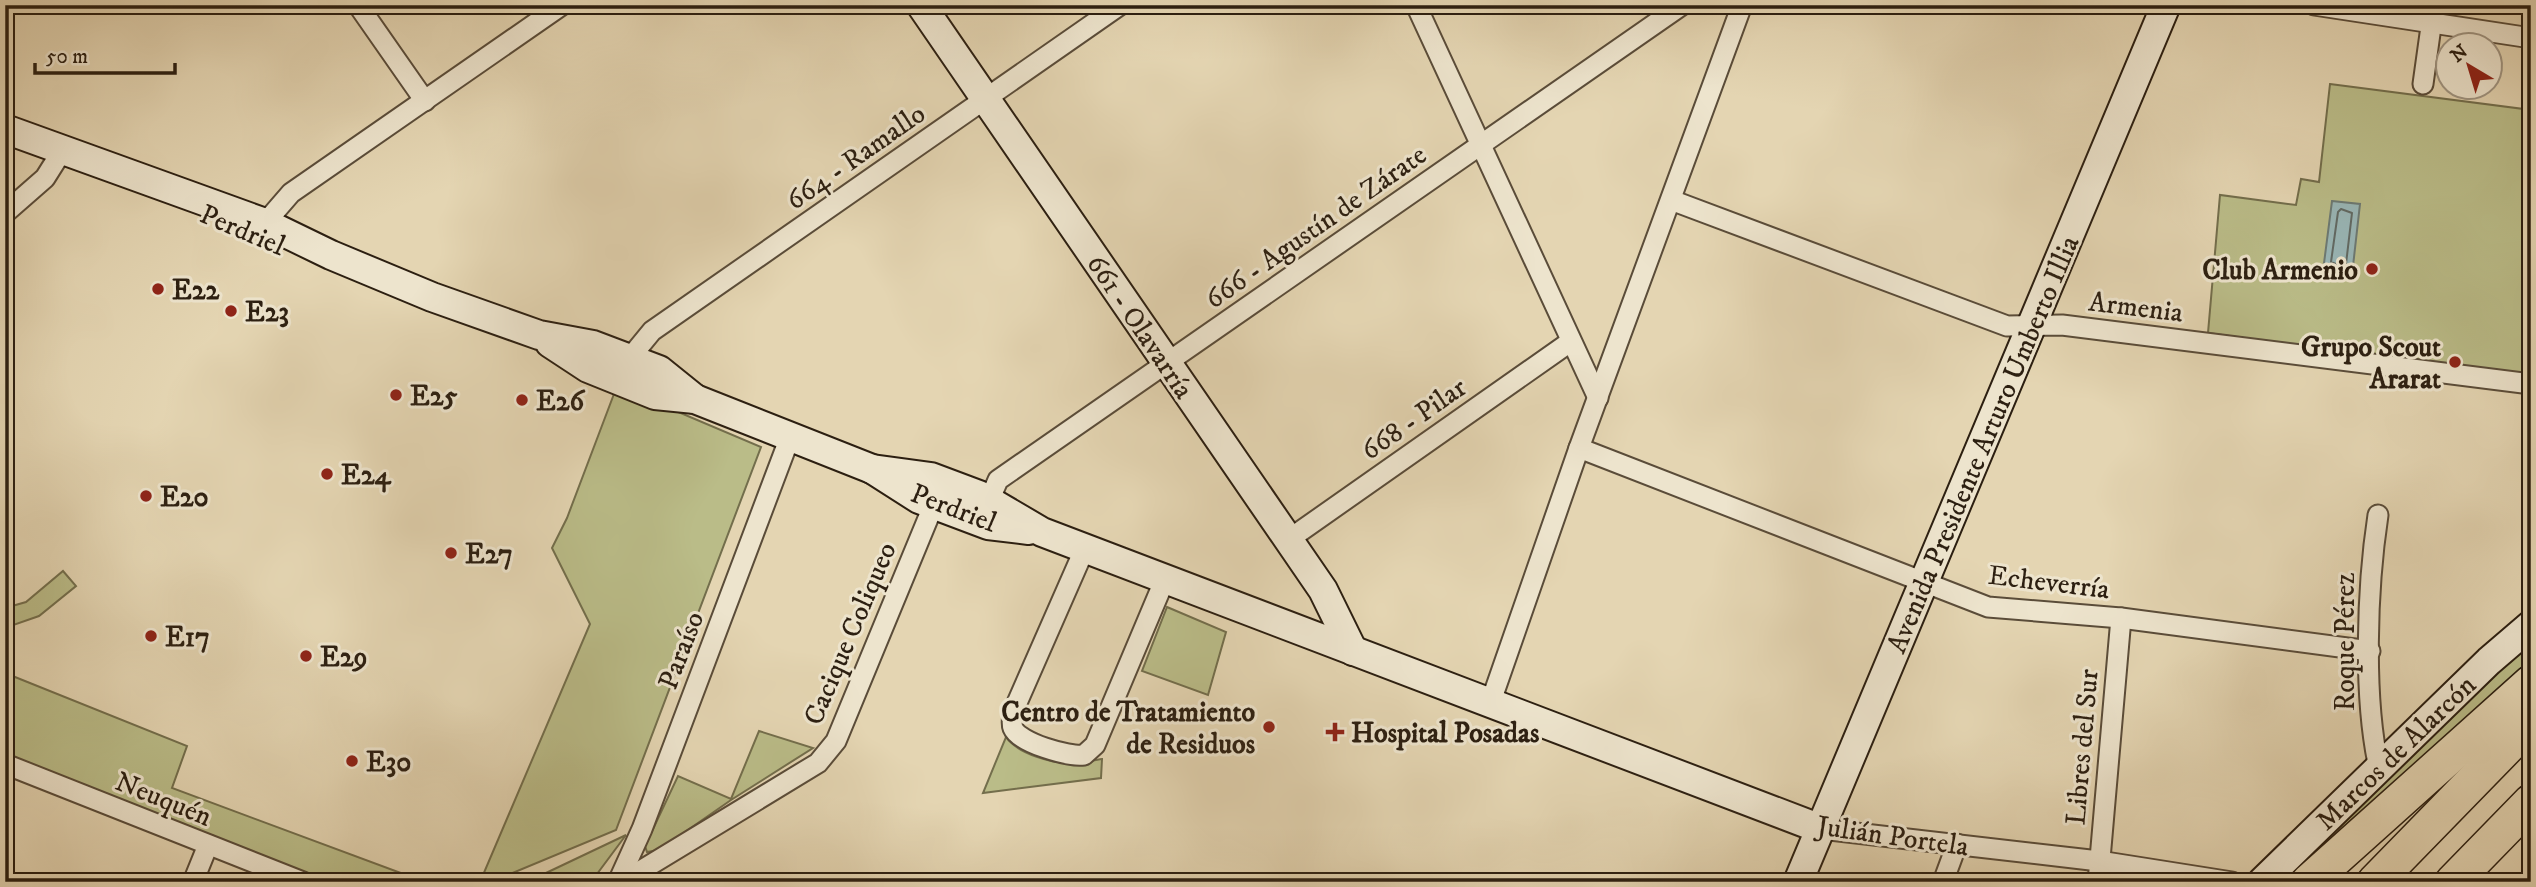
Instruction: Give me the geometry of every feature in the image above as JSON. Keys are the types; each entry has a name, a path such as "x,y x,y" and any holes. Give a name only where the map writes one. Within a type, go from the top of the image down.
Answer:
{"highway":[{"path":"2309,882 2531,683"},
{"path":"2375,882 2531,722"},
{"path":"2453,882 2531,802"},
{"path":"2473,882 2531,812"}],"main road":[{"name":"661 - Olavarría","path":"921,5 1323,590 1353,651"},
{"name":"Avenida Presidente Arturo Umberto Illia","path":"1798,882 2166,5"},
{"path":"5,129 162,188 209,201 265,223 331,255 432,297 539,335 593,345 659,370 695,399"},
{"name":"Perdriel","path":"162,188 207,218 266,244 282,249 331,255"},
{"path":"539,335 588,368 655,395 695,399 872,469 931,477 989,500 1042,532"},
{"name":"Perdriel","path":"872,469 919,499 988,525 1042,532"},
{"name":"Julián Portela","path":"1042,532 1821,829"},
{"name":"Marcos de Alarcón","path":"2262,882 2531,625"}],"street":[{"path":"358,5 425,101"},
{"path":"265,223 290,193 562,5"},
{"name":"664 - Ramallo","path":"629,359 652,331 1120,5"},
{"path":"1416,5 1598,398"},
{"name":"666 - Agustín de Zárate","path":"989,500 998,480 1682,5"},
{"path":"1490,705 1579,448 1742,5"},
{"path":"2314,5 2433,15 2531,38"},
{"path":"2423,84 2433,15"},
{"path":"5,213 45,178 61,151"},
{"name":"Armenia","path":"1671,200 2007,326 2062,325 2531,384"},
{"name":"668 - Pilar","path":"1288,540 1570,342"},
{"name":"Paraíso","path":"620,882 790,437"},
{"name":"Echeverría","path":"1579,448 1988,607 2121,618 2370,651"},
{"name":"Cacique Coliqueo","path":"620,882 818,763 824,756 836,741 934,504"},
{"name":"Roque Pérez","path":"2378,515 2370,567 2370,651 2373,734 2379,768"},
{"path":"1085,548 1013,712 1012,726 1018,736 1058,752 1084,755 1096,744 1165,579"},
{"name":"Libres del Sur","path":"2098,882 2121,618"},
{"name":"Neuquén","path":"5,765 303,882"},
{"name":"Julián Portela","path":"1821,829 2099,861 2232,882"},
{"path":"1943,882 1957,844"},
{"path":"193,882 208,845"}],"green space":[{"name":"Club Armenio","path":"2330,84 2434,97 2434,102 2469,102 2531,110 2531,377 2208,333 2220,195 2296,205 2301,179 2319,182"},
{"path":"617,386 761,447 616,830 491,882 480,882 590,624 552,548 567,518"},
{"path":"63,571 76,586 39,616 13,625 5,633 5,608 26,602"},
{"path":"1167,607 1226,632 1208,695 1142,671"},
{"path":"2531,641 2531,672 2298,882 2273,882"},
{"path":"5,673 187,746 172,788 425,882 329,882 5,760"},
{"path":"759,731 813,748 659,850 647,852 645,846 678,776 731,799"},
{"path":"1006,737 1027,753 1046,760 1074,763 1102,759 1101,778 983,793"},
{"path":"626,835 591,882 527,882"}],"water":[{"path":"2332,201 2360,204 2352,275 2323,271"}],"place":[{"name":"Club Armenio","path":"2372,269"},
{"name":"E22","path":"158,289"},
{"name":"E23","path":"231,311"},
{"name":"Grupo Scout Ararat","path":"2455,362"},
{"name":"E25","path":"396,395"},
{"name":"E26","path":"522,400"},
{"name":"E24","path":"327,474"},
{"name":"E20","path":"146,496"},
{"name":"E27","path":"451,553"},
{"name":"E17","path":"151,636"},
{"name":"E29","path":"306,656"},
{"name":"Centro de Tratamiento de Residuos","path":"1269,727"},
{"name":"Hospital Posadas","path":"1335,732"},
{"name":"E30","path":"352,761"}]}
